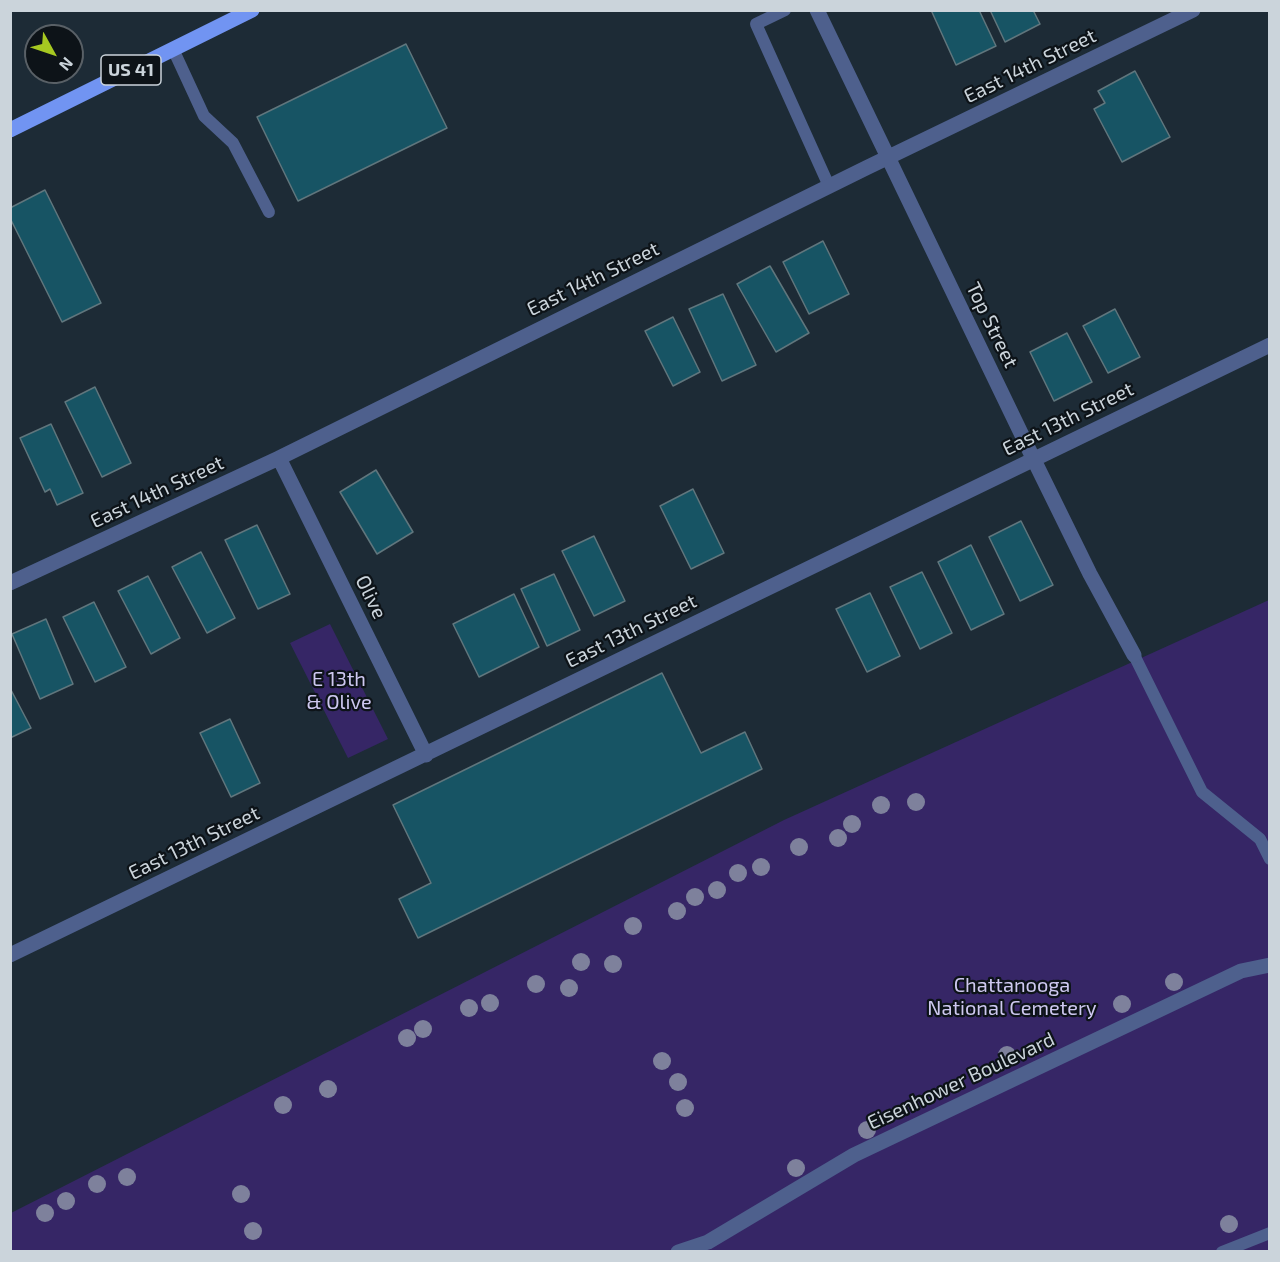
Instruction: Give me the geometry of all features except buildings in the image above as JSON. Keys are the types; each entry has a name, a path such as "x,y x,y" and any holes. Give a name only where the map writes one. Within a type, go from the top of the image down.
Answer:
{"main road":[{"name":"US 41","path":"10,130 252,10"}],"street":[{"name":"Top Street","path":"817,10 1090,574 1134,655"},
{"name":"East 14th Street","path":"10,583 279,458 829,186 1193,10"},
{"name":"East 13th Street","path":"10,955 1269,345"},
{"name":"Olive","path":"279,458 426,755"},
{"name":"Eisenhower Boulevard","path":"678,1251 708,1242 854,1155 1241,971 1269,965"}],"lane":[{"path":"785,10 756,24 829,186"},
{"path":"173,49 204,116 233,143 269,212"},
{"path":"1134,655 1202,792 1260,839 1269,859"},
{"path":"1222,1251 1269,1233"}],"green space":[{"name":"Chattanooga National Cemetery","path":"1269,600 1269,1251 11,1252 11,1213 784,820"},
{"name":"E 13th & Olive","path":"330,624 388,739 348,758 290,643"}]}
